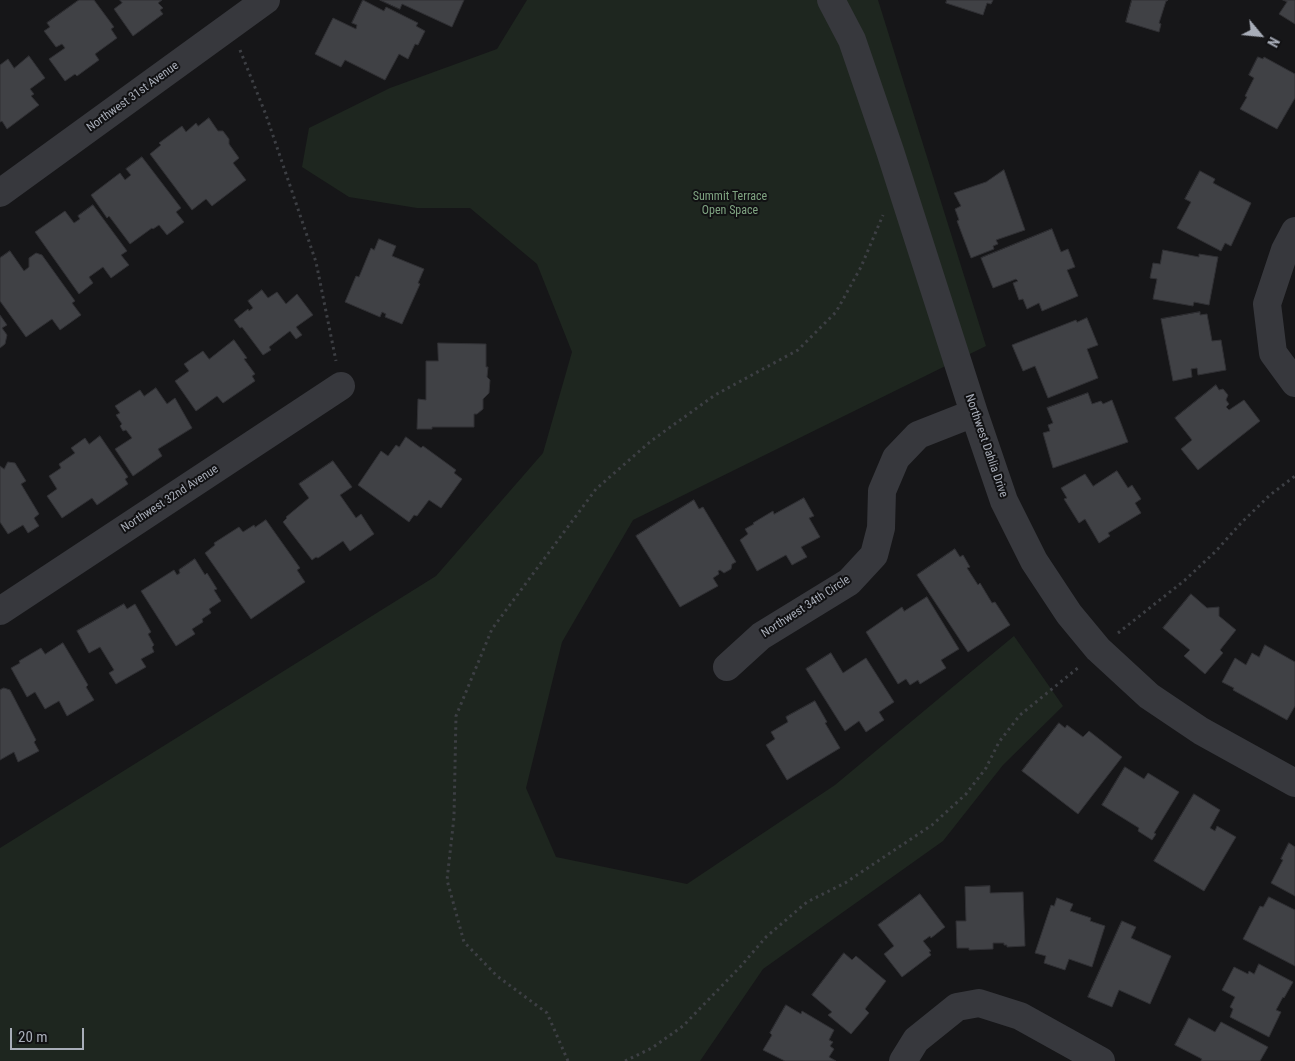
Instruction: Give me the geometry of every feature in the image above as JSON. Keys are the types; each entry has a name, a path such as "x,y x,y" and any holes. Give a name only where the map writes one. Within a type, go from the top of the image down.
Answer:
{"street":[{"name":"Northwest 31st Avenue","path":"0,193 266,0"},
{"name":"Northwest Dahlia Drive","path":"831,0 852,40 1004,501 1034,561 1069,614 1098,649 1149,696 1201,731 1295,783"},
{"path":"1295,231 1285,250 1268,304 1273,353 1295,383"},
{"name":"Northwest 32nd Avenue","path":"0,611 341,386"},
{"name":"Northwest 34th Circle","path":"727,667 761,636 849,582 874,555 881,528 882,491 896,458 918,435 974,413"},
{"path":"903,1061 916,1040 957,1007 979,1003 1020,1016 1101,1061"}],"path":[{"path":"230,26 266,115 316,262 341,386"},
{"path":"568,1061 546,1013 497,976 464,942 447,880 454,817 456,716 492,629 596,489 651,441 715,395 798,350 836,312 861,267 899,178"},
{"path":"625,1061 652,1048 683,1026 766,937 808,902 845,883 932,825 966,794 986,768 999,742 1020,714 1060,684 1098,649 1185,580 1270,495 1295,476"}],"green space":[{"name":"Summit Terrace Open Space","path":"527,0 878,0 986,346 633,520 562,642 526,788 556,857 687,884 835,785 1014,636 1063,706 1003,765 943,841 763,969 700,1061 0,1061 0,848 436,576 543,453 572,352 537,264 470,208 417,208 349,197 302,167 309,128 390,88 497,49"}],"building":[{"path":"79,0 94,0 114,27 111,29 117,38 95,54 99,60 77,76 75,74 65,81 49,59 65,48 62,44 56,47 44,31 50,27 47,23"},
{"path":"120,0 162,0 158,3 163,8 160,10 163,14 133,36 114,9 122,3"},
{"path":"363,0 384,11 386,7 418,23 416,26 425,31 418,45 415,44 408,59 399,54 385,80 345,60 341,67 315,54 333,18 356,29 357,25 352,23"},
{"path":"380,0 464,0 452,27 402,4 400,9"},
{"path":"947,0 993,0 991,4 987,3 983,15 946,3"},
{"path":"1132,0 1168,0 1159,23 1161,24 1159,32 1126,22"},
{"path":"1283,0 1295,0 1295,24 1279,14 1287,2"},
{"path":"29,56 45,78 30,89 34,94 31,96 39,105 7,129 2,121 0,122 0,65 8,59 14,68"},
{"path":"1258,57 1263,59 1264,57 1295,74 1295,98 1277,129 1240,109 1254,78 1249,75"},
{"path":"209,118 218,131 223,131 229,139 229,144 239,158 233,163 246,180 212,206 206,199 192,210 150,154 161,145 159,143 182,126 186,132 196,123 198,126"},
{"path":"142,157 181,208 176,212 184,222 167,235 159,225 130,244 109,216 107,218 91,195 120,173 125,180 131,175 126,169"},
{"path":"1004,170 1025,230 996,240 998,244 993,246 994,249 971,258 957,221 959,220 955,209 961,206 954,193 986,182"},
{"path":"1200,171 1215,179 1213,183 1251,203 1231,246 1225,243 1221,251 1177,228 1191,202 1185,199"},
{"path":"93,205 127,251 121,255 129,265 111,278 103,267 89,277 93,283 79,294 35,232 65,211 74,223 80,219 78,216"},
{"path":"1052,229 1061,252 1068,249 1075,267 1067,270 1078,296 1042,311 1039,303 1027,309 1023,299 1019,300 1013,283 1018,281 1016,279 993,288 981,258"},
{"path":"379,239 396,246 392,256 424,269 418,283 420,284 402,324 385,317 386,314 382,312 380,317 345,302 356,276 359,277 371,248 374,250"},
{"path":"1163,250 1199,257 1199,254 1218,257 1209,305 1194,302 1193,306 1153,299 1157,279 1150,278 1153,263 1160,264"},
{"path":"10,251 24,271 29,267 29,258 36,253 42,255 75,301 72,303 81,315 60,330 52,319 26,337 0,301 0,258"},
{"path":"262,290 268,298 277,292 286,304 297,294 313,315 296,327 302,335 296,339 290,331 269,347 271,350 263,355 242,327 240,328 234,320 248,309 249,311 253,308 248,301"},
{"path":"1200,312 1200,315 1207,314 1212,341 1221,340 1226,370 1198,375 1197,368 1191,369 1192,377 1173,381 1161,319"},
{"path":"0,315 7,325 2,328 7,335 5,344 0,348"},
{"path":"1087,318 1098,345 1087,349 1098,378 1048,398 1035,366 1023,371 1012,345 1076,320 1077,322"},
{"path":"234,340 247,358 244,359 255,374 252,376 255,381 223,403 217,396 196,411 175,381 189,371 184,364 203,351 209,359"},
{"path":"438,343 486,344 487,377 490,380 489,393 483,399 483,409 474,414 474,427 417,429 418,399 426,400 426,361 438,361"},
{"path":"1216,385 1219,390 1223,389 1228,395 1226,400 1229,404 1226,407 1229,410 1244,400 1260,421 1198,470 1181,449 1192,440 1175,418"},
{"path":"156,388 167,404 175,398 192,428 158,449 162,456 133,476 115,449 132,438 120,426 122,424 116,415 120,413 115,406 140,390 144,396"},
{"path":"1088,393 1092,404 1101,401 1103,404 1112,400 1128,442 1053,468 1043,433 1050,431 1048,425 1053,423 1047,408"},
{"path":"100,436 128,477 125,479 128,484 97,505 92,498 62,518 47,496 57,489 49,476 61,468 59,464 75,453 71,448 85,438 89,444"},
{"path":"406,437 421,448 423,446 456,470 454,473 462,479 441,508 429,500 417,516 414,515 409,522 358,485 381,451 388,456 396,445 399,447"},
{"path":"333,461 352,487 340,495 356,518 361,514 374,534 350,551 343,541 312,560 283,522 286,517 309,498 299,484"},
{"path":"8,462 15,463 26,481 21,484 39,514 34,518 39,526 28,533 23,525 8,534 0,522 0,466 4,469"},
{"path":"1117,471 1128,488 1132,485 1141,499 1135,503 1141,513 1108,533 1110,536 1099,543 1085,519 1079,523 1064,499 1067,498 1061,488 1085,474 1093,486"},
{"path":"804,498 814,516 809,518 820,537 801,547 807,557 792,565 786,555 757,571 740,540 748,534 745,529 773,511 774,514"},
{"path":"694,500 699,509 703,507 736,562 732,564 731,569 724,573 720,570 718,571 719,574 713,578 718,586 680,607 636,536"},
{"path":"266,520 300,568 297,570 305,582 251,619 205,553 215,545 214,543 239,527 243,532"},
{"path":"955,549 960,557 963,555 970,567 967,568 978,585 980,583 992,603 995,602 1010,625 968,652 917,575"},
{"path":"195,559 217,589 214,590 221,601 209,609 211,613 202,619 203,622 192,629 195,634 176,646 141,591 174,570 177,575 180,573 179,570"},
{"path":"1191,594 1207,608 1219,607 1219,616 1236,630 1220,650 1223,653 1205,674 1184,656 1190,650 1163,628"},
{"path":"927,597 959,649 941,660 946,668 920,684 918,680 910,685 906,679 898,684 866,632 902,607 904,611"},
{"path":"124,604 127,609 135,604 151,632 148,634 154,645 152,647 154,652 141,659 146,667 116,684 109,673 114,670 100,647 89,653 77,631"},
{"path":"63,643 88,685 86,687 94,700 67,716 59,701 45,709 35,692 27,697 11,668 41,648 45,654"},
{"path":"1265,645 1295,662 1295,706 1287,720 1222,682 1235,658 1246,665 1252,653 1259,657"},
{"path":"831,653 843,673 866,658 894,702 879,712 884,720 866,732 859,721 845,731 806,669"},
{"path":"4,688 10,690 36,740 34,742 39,751 18,762 14,752 0,760 0,690"},
{"path":"815,701 827,722 825,723 840,748 787,780 766,745 775,739 771,732 788,722 786,717"},
{"path":"1059,723 1065,728 1067,725 1083,737 1089,731 1122,757 1078,814 1022,771"},
{"path":"1125,767 1144,779 1148,773 1179,792 1154,833 1156,834 1152,840 1138,831 1139,828 1102,805"},
{"path":"1194,794 1220,810 1210,828 1215,831 1217,826 1236,837 1204,891 1154,861"},
{"path":"1289,843 1295,847 1295,896 1271,883 1283,860 1281,859"},
{"path":"990,886 990,893 1023,892 1025,946 1007,947 1004,943 993,943 993,949 969,950 969,948 957,948 956,921 966,921 965,887"},
{"path":"920,894 945,927 931,938 930,936 923,941 931,951 929,952 931,955 902,977 884,954 894,946 878,925"},
{"path":"1269,897 1295,910 1295,966 1243,939 1260,906 1263,907"},
{"path":"1057,898 1073,904 1070,911 1091,918 1090,921 1105,926 1092,967 1069,959 1065,970 1044,963 1046,956 1035,953 1051,905 1054,906"},
{"path":"1122,921 1136,927 1131,938 1171,956 1150,1004 1119,990 1112,1007 1088,997"},
{"path":"844,953 852,960 856,956 886,981 865,1009 869,1013 851,1034 828,1015 832,1012 812,995"},
{"path":"1259,964 1293,982 1276,1010 1281,1012 1269,1037 1230,1017 1233,1009 1230,1007 1235,997 1222,990 1234,967 1248,974 1249,971 1254,974"},
{"path":"786,1005 801,1014 802,1011 834,1030 829,1040 833,1042 830,1046 834,1049 829,1057 836,1061 785,1061 763,1050 772,1035 770,1033"},
{"path":"1189,1018 1215,1032 1221,1022 1268,1047 1260,1061 1201,1061 1202,1059 1175,1045"}]}
